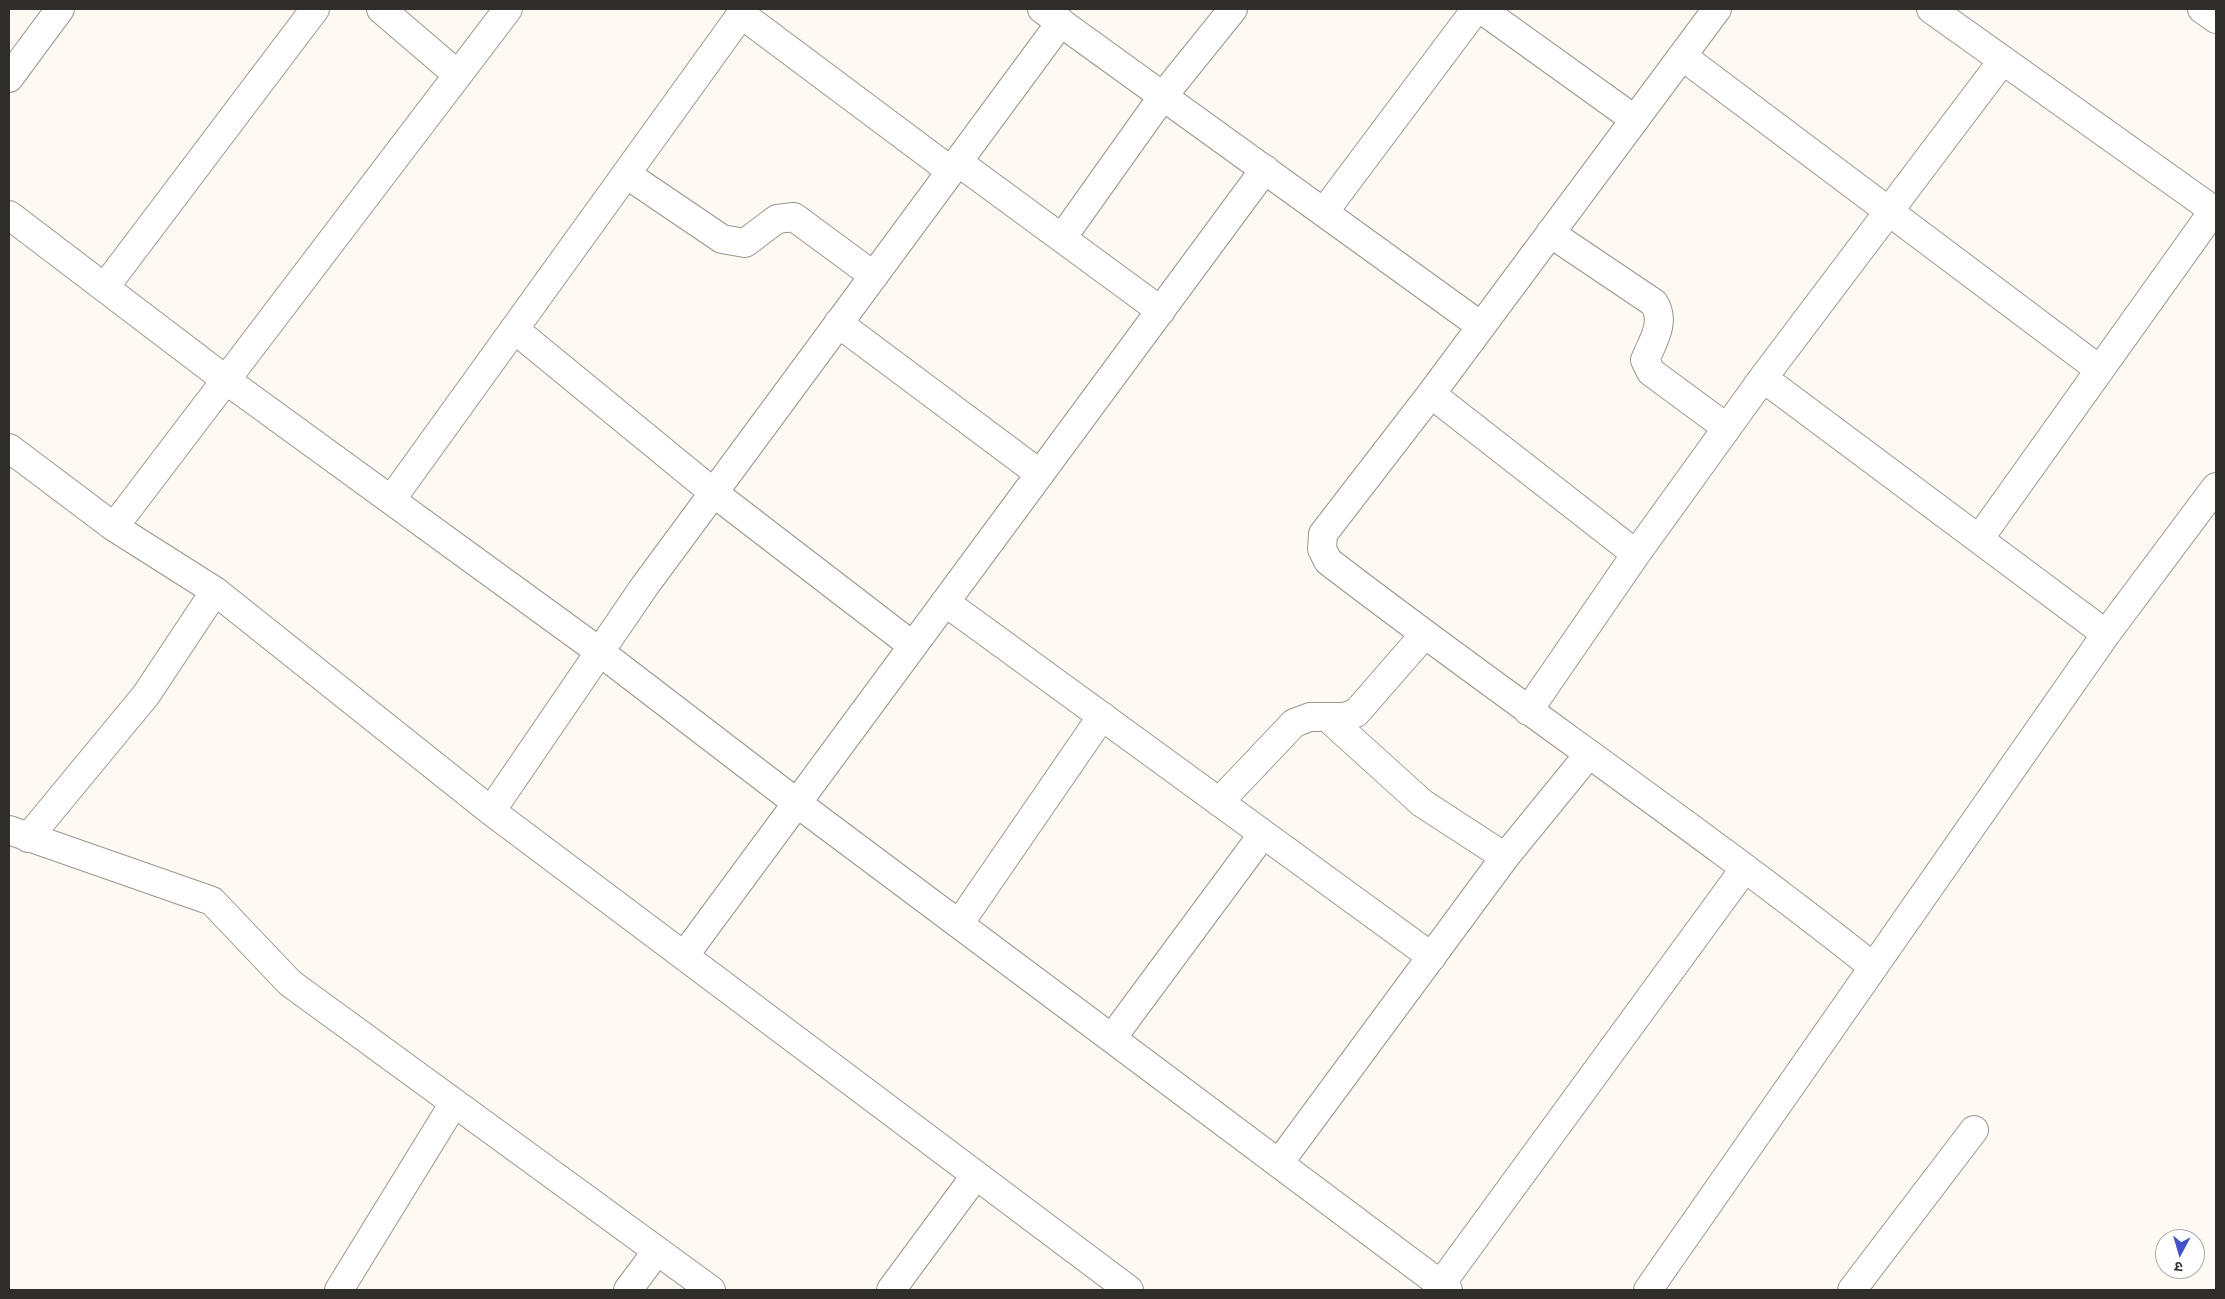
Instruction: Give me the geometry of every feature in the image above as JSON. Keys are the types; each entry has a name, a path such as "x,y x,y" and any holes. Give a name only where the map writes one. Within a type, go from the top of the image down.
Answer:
{"street":[{"path":"9,78 60,9"},
{"path":"105,288 315,9"},
{"path":"381,9 458,75"},
{"path":"114,527 508,9"},
{"path":"1062,238 1163,96 1233,9"},
{"path":"1324,212 1476,9"},
{"path":"1481,9 1634,120"},
{"path":"1717,9 1431,394 1324,534 1322,549 1328,561 1424,635 1780,892 1872,966"},
{"path":"1931,9 2215,211 1979,539"},
{"path":"2202,9 2216,19"},
{"path":"391,500 743,12 954,167 1062,238 1161,311"},
{"path":"491,810 644,588 954,167 1051,15 1481,326"},
{"path":"1682,56 2100,370"},
{"path":"1528,711 1636,554 1762,378 2003,60"},
{"path":"684,956 1266,169"},
{"path":"626,174 722,239 745,243 777,219 794,217 874,276"},
{"path":"9,215 226,380 600,652 797,803 1444,1287 1745,868"},
{"path":"1550,233 1654,303 1660,312 1659,326 1645,360 1651,372 1727,428"},
{"path":"838,323 1040,474"},
{"path":"514,329 714,493 913,646"},
{"path":"1762,378 2106,634"},
{"path":"1431,394 1636,554"},
{"path":"9,448 114,527 215,591 491,810 1129,1290"},
{"path":"1648,1290 1872,966 2106,634 2216,487"},
{"path":"215,591 146,695 19,834 212,901 290,983 711,1290"},
{"path":"945,602 1432,957"},
{"path":"1219,802 1294,723 1310,717 1344,717 1356,712 1424,635"},
{"path":"959,924 1102,716"},
{"path":"1327,717 1422,803 1505,857"},
{"path":"1279,1163 1505,857 1589,754"},
{"path":"1112,1038 1263,834"},
{"path":"339,1290 454,1103"},
{"path":"1852,1290 1974,1130"},
{"path":"891,1290 976,1175"},
{"path":"628,1290 658,1251"}]}
